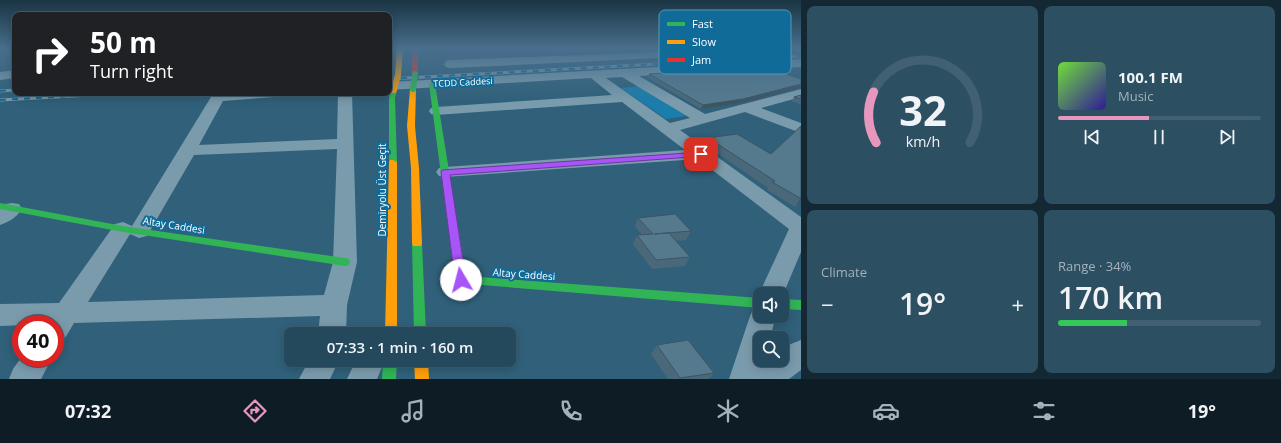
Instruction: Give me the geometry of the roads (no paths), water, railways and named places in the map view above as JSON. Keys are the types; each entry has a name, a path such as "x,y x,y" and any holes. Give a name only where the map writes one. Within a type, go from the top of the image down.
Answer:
{"main road":[{"name":"Demiryolu Üst Geçit","path":"392,86 398,75 399,66"},
{"path":"415,66 411,126 415,168 420,327"},
{"name":"Altay Caddesi","path":"432,84 461,280 753,302"},
{"name":"Demiryolu Üst Geçit","path":"391,327 394,192 392,96"},
{"name":"Altay Caddesi","path":"4,211 344,262"},
{"path":"789,304 801,305"},
{"path":"389,379 390,367"},
{"path":"421,367 422,379"}],"street":[{"name":"TCDD Caddesi","path":"392,88 432,84 659,71"},
{"path":"625,73 702,119"},
{"path":"0,76 12,74"},
{"path":"594,75 667,130 801,226 774,287"},
{"path":"667,130 702,119 801,93"},
{"path":"64,316 131,230 188,150 218,97 232,96"},
{"path":"332,327 334,305 344,262 345,96"},
{"path":"436,111 626,98"},
{"path":"747,108 801,128"},
{"path":"188,150 345,144"},
{"path":"445,172 701,154"},
{"path":"384,327 392,301"},
{"path":"64,321 334,305"},
{"path":"0,315 12,316"},
{"path":"744,379 761,323"},
{"path":"24,379 32,367"},
{"path":"314,379 321,367"},
{"path":"362,379 368,367"}],"railway":[{"path":"392,79 627,66"},
{"path":"0,91 12,90"},
{"path":"0,100 73,96"}]}
